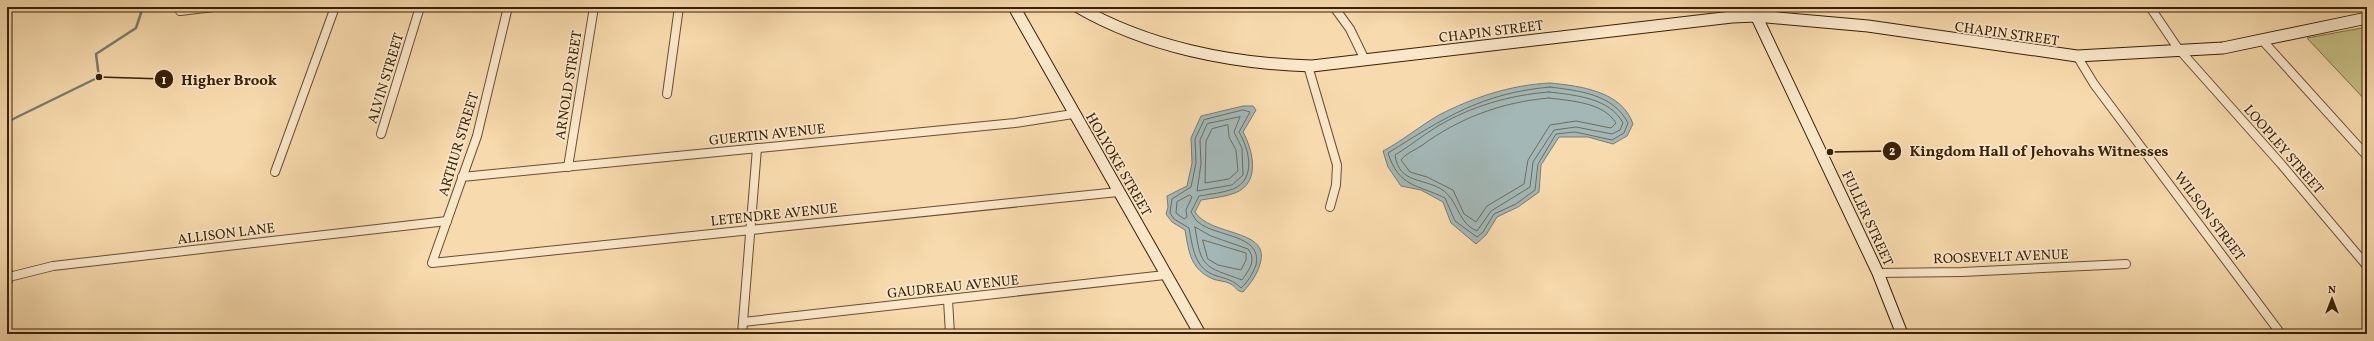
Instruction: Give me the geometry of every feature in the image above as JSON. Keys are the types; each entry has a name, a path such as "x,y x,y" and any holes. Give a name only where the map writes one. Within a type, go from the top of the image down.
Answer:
{"main road":[{"name":"HOLYOKE STREET","path":"1014,7 1073,114 1200,334"},
{"name":"CHAPIN STREET","path":"1078,7 1104,23 1152,42 1270,65 1308,66 1754,12 1868,26 2038,52 2077,56 2223,48 2263,41 2367,18"},
{"name":"FULLER STREET","path":"1754,12 1878,273 1902,334"}],"street":[{"path":"180,11 214,7"},
{"path":"275,172 335,7"},
{"name":"ALVIN STREET","path":"381,134 420,7"},
{"name":"ARTHUR STREET","path":"432,263 477,136 508,7"},
{"name":"ARNOLD STREET","path":"568,167 594,7"},
{"path":"668,94 679,7"},
{"path":"1334,7 1350,30 1364,60"},
{"name":"LOOPLEY STREET","path":"2150,7 2168,35 2180,50 2281,164 2367,266"},
{"path":"2263,41 2367,156"},
{"name":"WILSON STREET","path":"2077,56 2090,79 2281,334"},
{"path":"1308,66 1337,165 1336,185 1330,207"},
{"name":"GUERTIN AVENUE","path":"462,177 1015,123 1073,114"},
{"path":"742,334 752,229 757,148"},
{"name":"LETENDRE AVENUE","path":"432,263 1118,192"},
{"name":"ALLISON LANE","path":"8,276 53,266 447,221"},
{"name":"ROOSEVELT AVENUE","path":"1878,273 1962,272 2126,264"},
{"name":"GAUDREAU AVENUE","path":"743,322 1165,275"},
{"path":"948,300 950,334"}],"shaded area":[{"path":"2367,27 2367,102 2307,38"}],"water":[{"path":"1550,83 1587,89 1610,97 1620,104 1628,113 1633,124 1627,136 1613,144 1588,137 1559,137 1541,165 1539,192 1518,207 1497,217 1486,235 1476,244 1451,223 1443,202 1421,190 1401,186 1388,167 1383,151 1439,115 1479,97 1521,86"},
{"path":"1243,106 1253,106 1256,110 1243,132 1247,139 1252,157 1252,174 1249,182 1235,193 1201,200 1195,212 1202,220 1247,238 1255,243 1261,250 1261,260 1257,273 1243,292 1239,291 1229,283 1213,279 1205,275 1199,270 1192,259 1185,230 1172,222 1166,214 1168,207 1167,196 1187,186 1192,163 1191,138 1201,116"}],"waterway":[{"path":"7,122 99,77 96,54 136,28 143,7"}],"place":[{"name":"Higher Brook","path":"99,77"},
{"name":"Kingdom Hall of Jehovahs Witnesses","path":"1830,152"}]}
